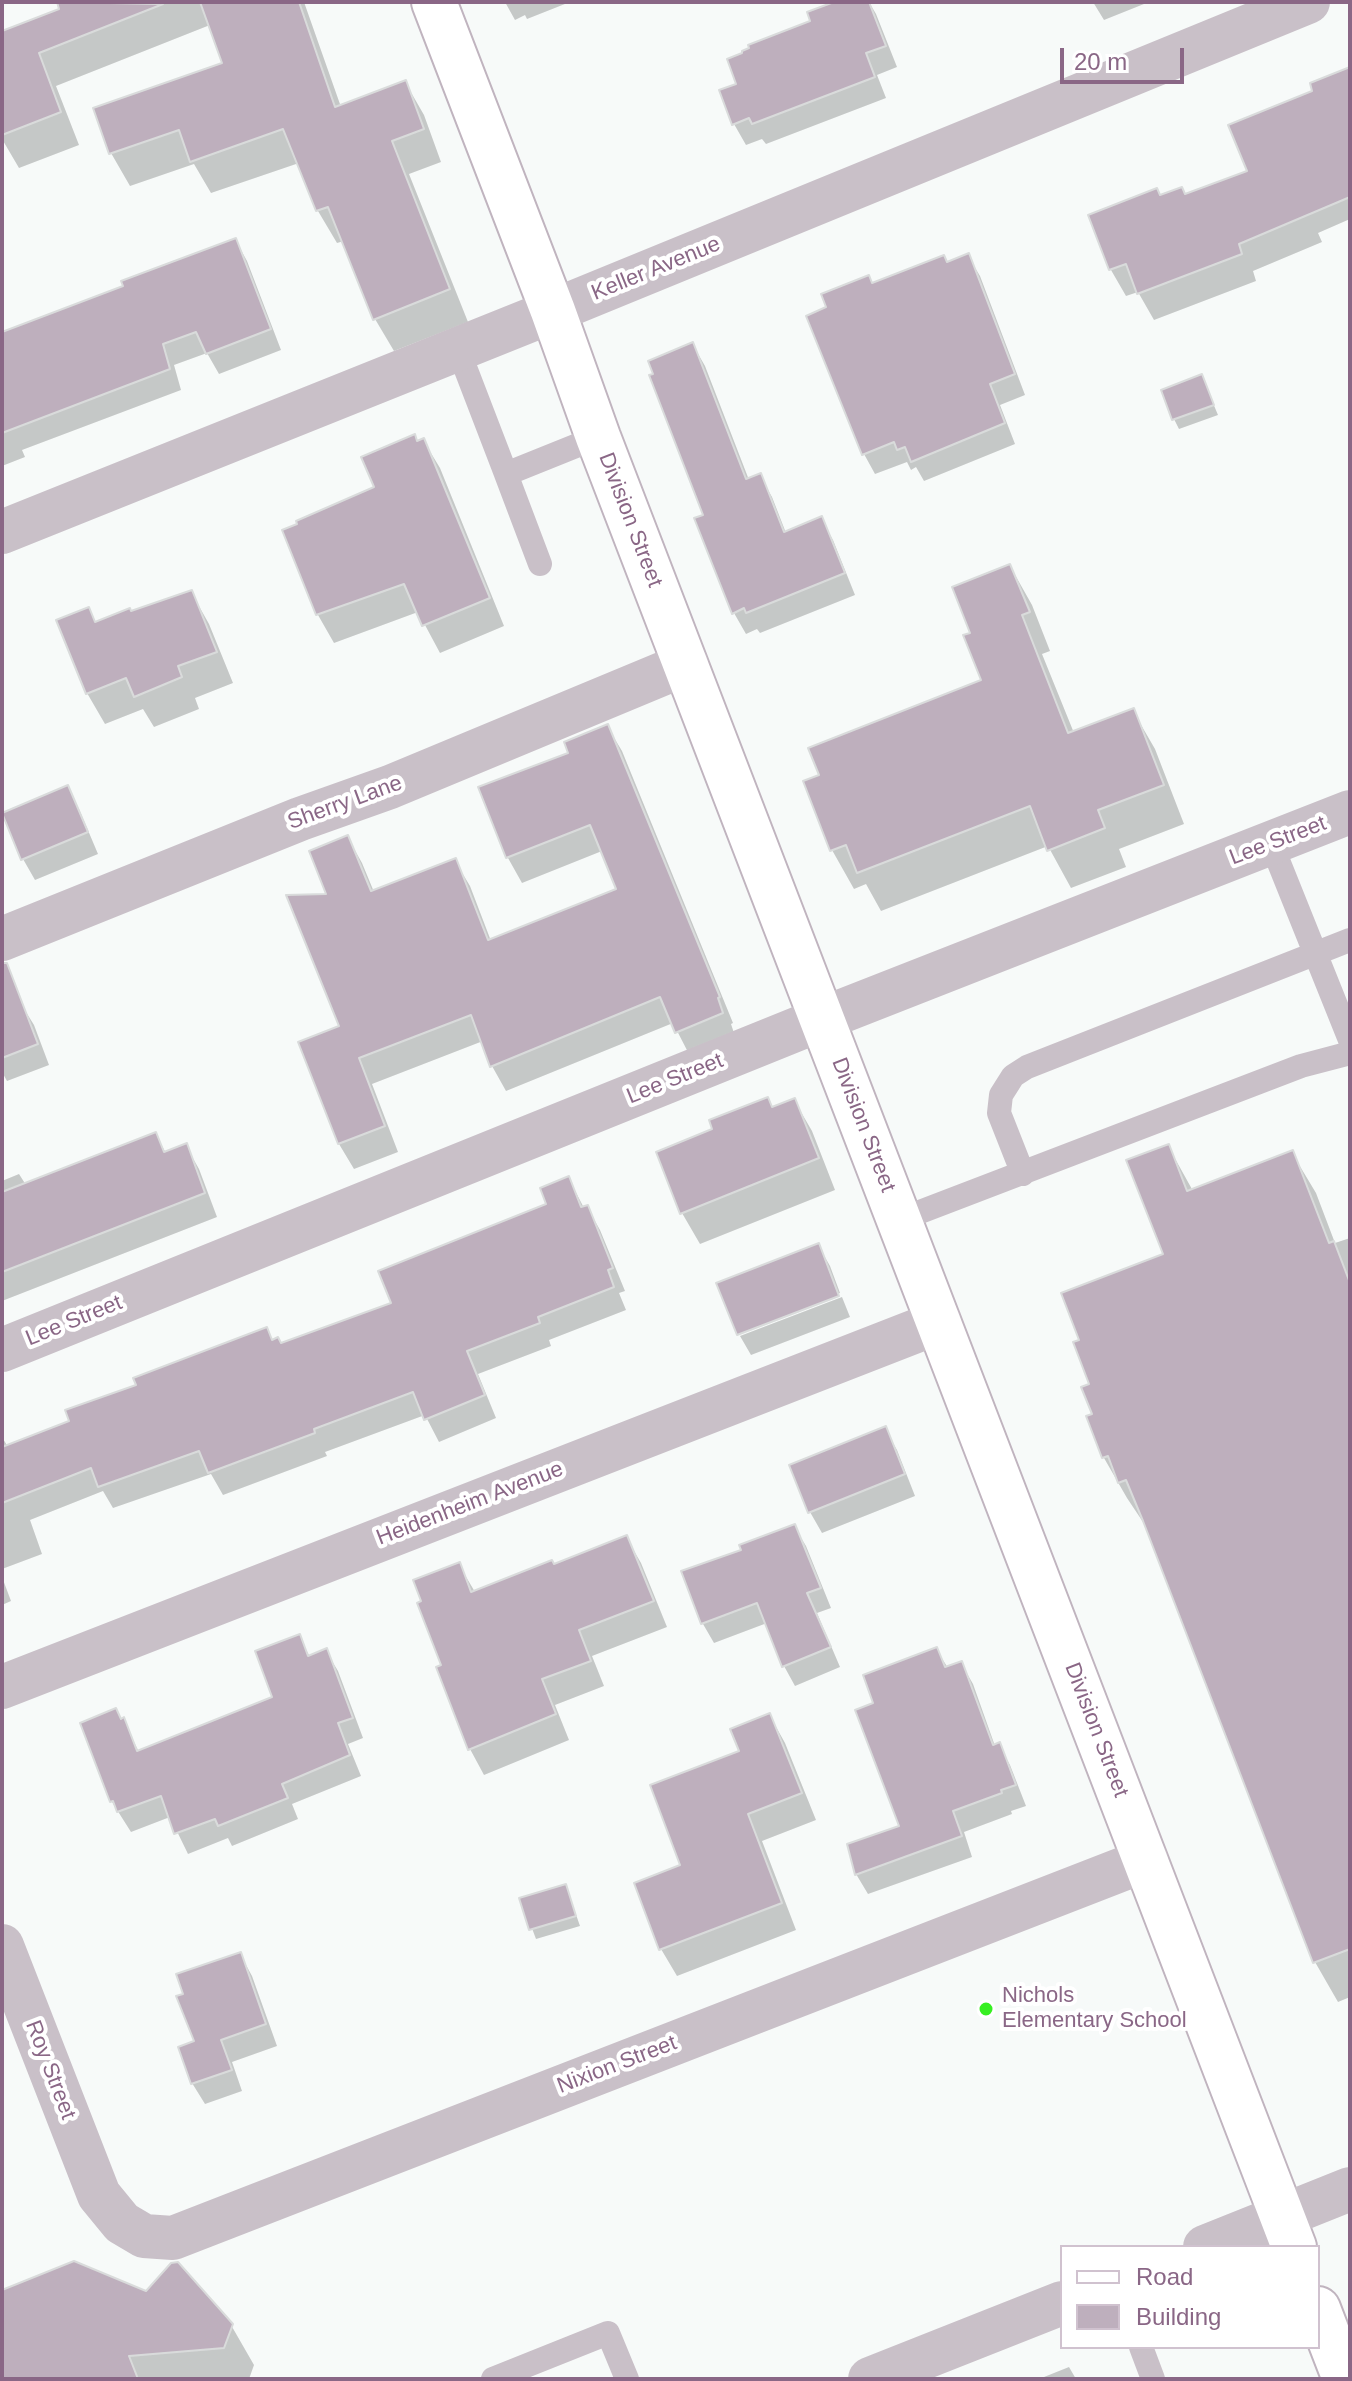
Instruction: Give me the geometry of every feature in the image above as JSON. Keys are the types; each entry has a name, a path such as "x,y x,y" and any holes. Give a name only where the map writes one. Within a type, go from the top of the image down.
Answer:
{"main road":[{"name":"Division Street","path":"434,2 598,437 1288,2232"},
{"path":"1320,2314 1345,2379"}],"street":[{"name":"Keller Avenue","path":"2,532 553,311 1308,2"},
{"name":"Sherry Lane","path":"2,939 300,819 390,787 686,664"},
{"name":"Lee Street","path":"2,1350 822,1019 1350,812"},
{"name":"Heidenheim Avenue","path":"2,1687 939,1322"},
{"name":"Nixion Street","path":"99,2195 122,2223 144,2236 173,2238 1146,1860"},
{"name":"Roy Street","path":"2,1946 99,2195"},
{"path":"1216,2245 1288,2232 1350,2189"},
{"path":"870,2379 1060,2304"}],"lane":[{"path":"458,349 540,564"},
{"path":"506,474 598,437"},
{"path":"1271,843 1350,1040"},
{"path":"1023,1174 999,1113 1001,1095 1013,1076 1027,1067 1350,940"},
{"path":"899,1220 1301,1066 1350,1053"},
{"path":"493,2379 608,2333 627,2379"},
{"path":"1142,2349 1153,2379"}],"building":[{"path":"57,2 163,4 39,53 61,112 2,135 2,31 59,9"},
{"path":"200,2 299,2 335,107 406,80 424,129 392,141 450,289 373,320 328,207 316,211 283,129 190,162 179,130 109,154 93,108 222,63"},
{"path":"834,2 869,2 886,46 866,53 875,77 752,124 749,118 732,125 719,90 736,84 727,59 742,53 749,48 748,45 810,21 807,12"},
{"path":"1350,67 1350,197 1239,244 1242,254 1137,294 1126,264 1109,270 1088,215 1157,188 1160,195 1182,187 1185,194 1247,171 1228,125 1312,91 1310,83"},
{"path":"236,238 271,329 206,354 196,332 163,344 170,369 2,433 2,332 123,286 121,281"},
{"path":"969,253 1015,374 990,384 1005,423 911,462 905,447 897,450 894,442 862,455 806,316 826,307 821,294 869,275 872,283 944,255 947,262"},
{"path":"693,342 746,479 761,473 784,532 822,516 845,573 746,613 744,608 732,614 694,518 703,515 649,375 653,374 648,361"},
{"path":"1202,374 1214,405 1172,420 1161,390"},
{"path":"415,434 417,441 424,438 490,598 422,626 404,584 316,615 282,530 374,487 361,457"},
{"path":"1010,564 1030,612 1022,615 1068,733 1134,708 1164,785 1098,810 1105,828 1047,851 1030,806 857,873 846,845 830,851 803,781 819,775 808,748 981,680 963,635 970,633 952,587"},
{"path":"192,590 217,652 178,666 182,677 134,697 126,678 86,694 56,620 89,607 95,622"},
{"path":"608,724 720,997 723,1013 675,1033 660,997 490,1067 471,1015 359,1058 385,1126 338,1144 298,1042 339,1026 286,895 326,894 309,851 348,835 371,891 456,858 488,940 616,889 590,825 506,858 478,787 568,753 564,742"},
{"path":"68,785 88,832 21,860 2,813"},
{"path":"2,963 7,963 38,1044 2,1058"},
{"path":"768,1097 772,1107 795,1098 819,1158 680,1214 656,1152 712,1129 709,1120"},
{"path":"156,1132 164,1152 187,1143 205,1193 2,1272 2,1192"},
{"path":"1169,1144 1187,1191 1293,1150 1329,1243 1334,1241 1350,1283 1350,1949 1313,1963 1126,1480 1118,1483 1108,1456 1102,1458 1086,1416 1092,1414 1081,1387 1089,1384 1073,1342 1079,1340 1061,1293 1163,1254 1126,1160"},
{"path":"569,1176 581,1207 588,1205 613,1268 608,1270 614,1287 538,1317 540,1323 467,1351 485,1395 424,1420 413,1392 208,1473 199,1451 98,1487 91,1468 2,1503 2,1447 69,1421 65,1410 136,1385 133,1378 267,1327 272,1340 278,1337 281,1343 391,1303 378,1271 546,1204 540,1188"},
{"path":"819,1243 839,1296 737,1335 716,1283"},
{"path":"886,1426 905,1474 808,1513 789,1465"},
{"path":"795,1524 821,1588 807,1593 831,1647 782,1667 757,1603 701,1624 681,1571 741,1550 739,1545"},
{"path":"627,1535 654,1601 579,1630 591,1661 542,1679 556,1714 468,1750 436,1667 441,1665 417,1603 421,1601 413,1580 460,1562 471,1592"},
{"path":"300,1634 308,1656 327,1648 353,1718 338,1723 350,1755 282,1784 288,1798 218,1826 215,1819 174,1834 161,1796 117,1812 113,1801 110,1802 80,1723 116,1708 121,1719 124,1717 137,1751 272,1697 255,1651"},
{"path":"937,1647 945,1667 962,1661 993,1745 1000,1742 1016,1785 953,1811 962,1836 855,1875 847,1844 899,1826 855,1710 873,1703 863,1675"},
{"path":"770,1713 802,1793 748,1814 782,1903 659,1950 634,1883 680,1865 650,1785 739,1751 730,1729"},
{"path":"566,1884 576,1916 529,1930 519,1898"},
{"path":"241,1952 266,2024 221,2040 232,2070 191,2084 178,2047 194,2041 176,1996 183,1994 176,1974"},
{"path":"74,2261 146,2291 171,2263 178,2262 233,2324 224,2348 129,2356 138,2379 2,2379 2,2290"}],"place":[{"name":"Nichols Elementary School","path":"986,2009"}]}
